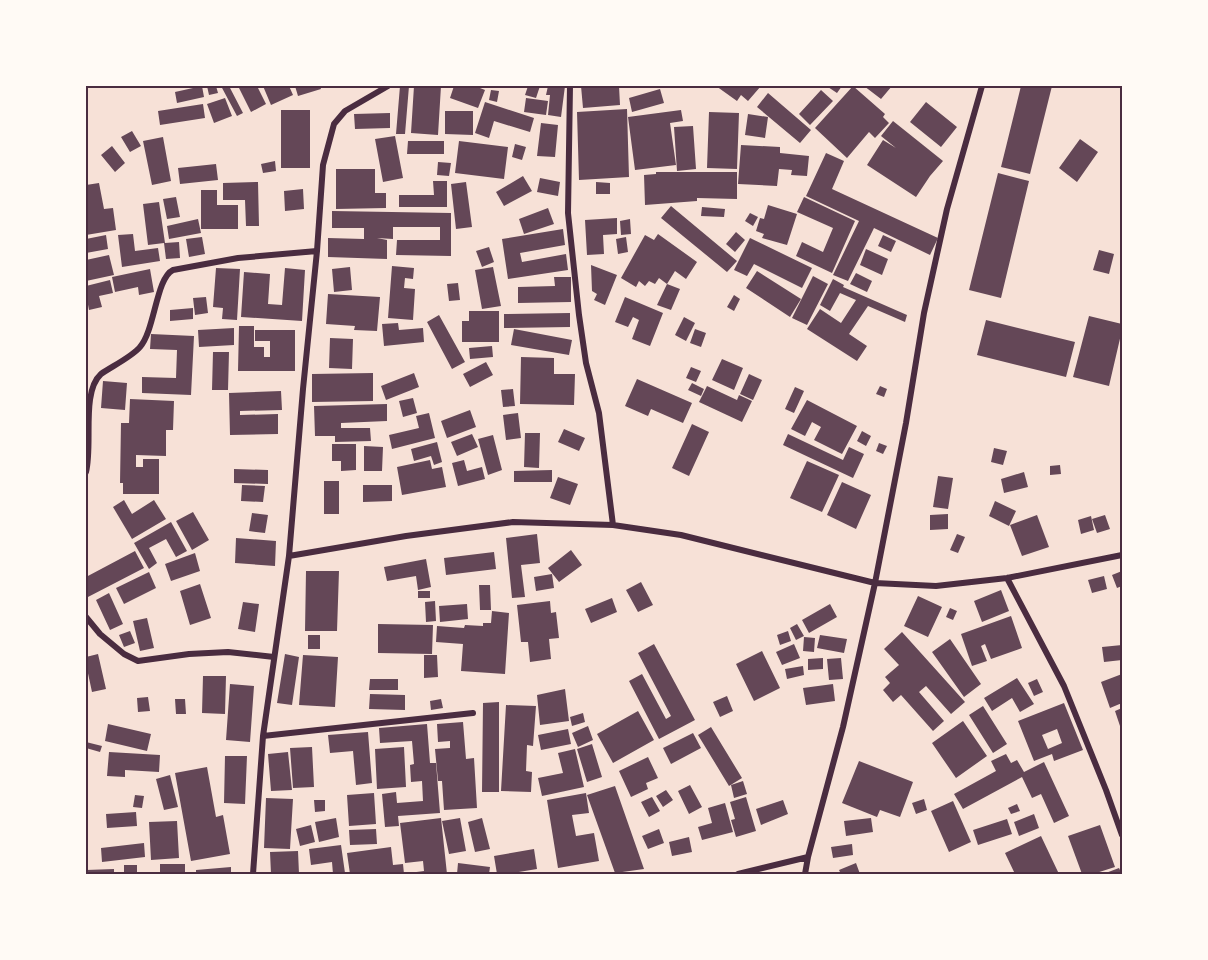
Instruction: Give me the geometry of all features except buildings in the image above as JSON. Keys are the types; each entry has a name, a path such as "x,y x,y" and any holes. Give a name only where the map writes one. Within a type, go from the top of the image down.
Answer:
{"street":[{"path":"253,874 263,736 289,556 323,165 334,124 345,111 388,86"},
{"path":"570,86 568,213 579,315 586,363 599,413 613,525"},
{"path":"805,874 843,727 875,582 906,423 924,313 947,209 982,86"},
{"path":"86,472 92,386 100,374 140,348 149,330 168,272 238,258 317,251"},
{"path":"289,556 406,536 513,522 613,525 681,535 875,582 936,586 1007,578 1122,555"},
{"path":"1007,578 1064,686 1107,790 1122,835"},
{"path":"86,617 100,634 124,654 138,661 189,654 228,652 274,657"},
{"path":"263,736 473,712"},
{"path":"738,874 808,857"}]}
